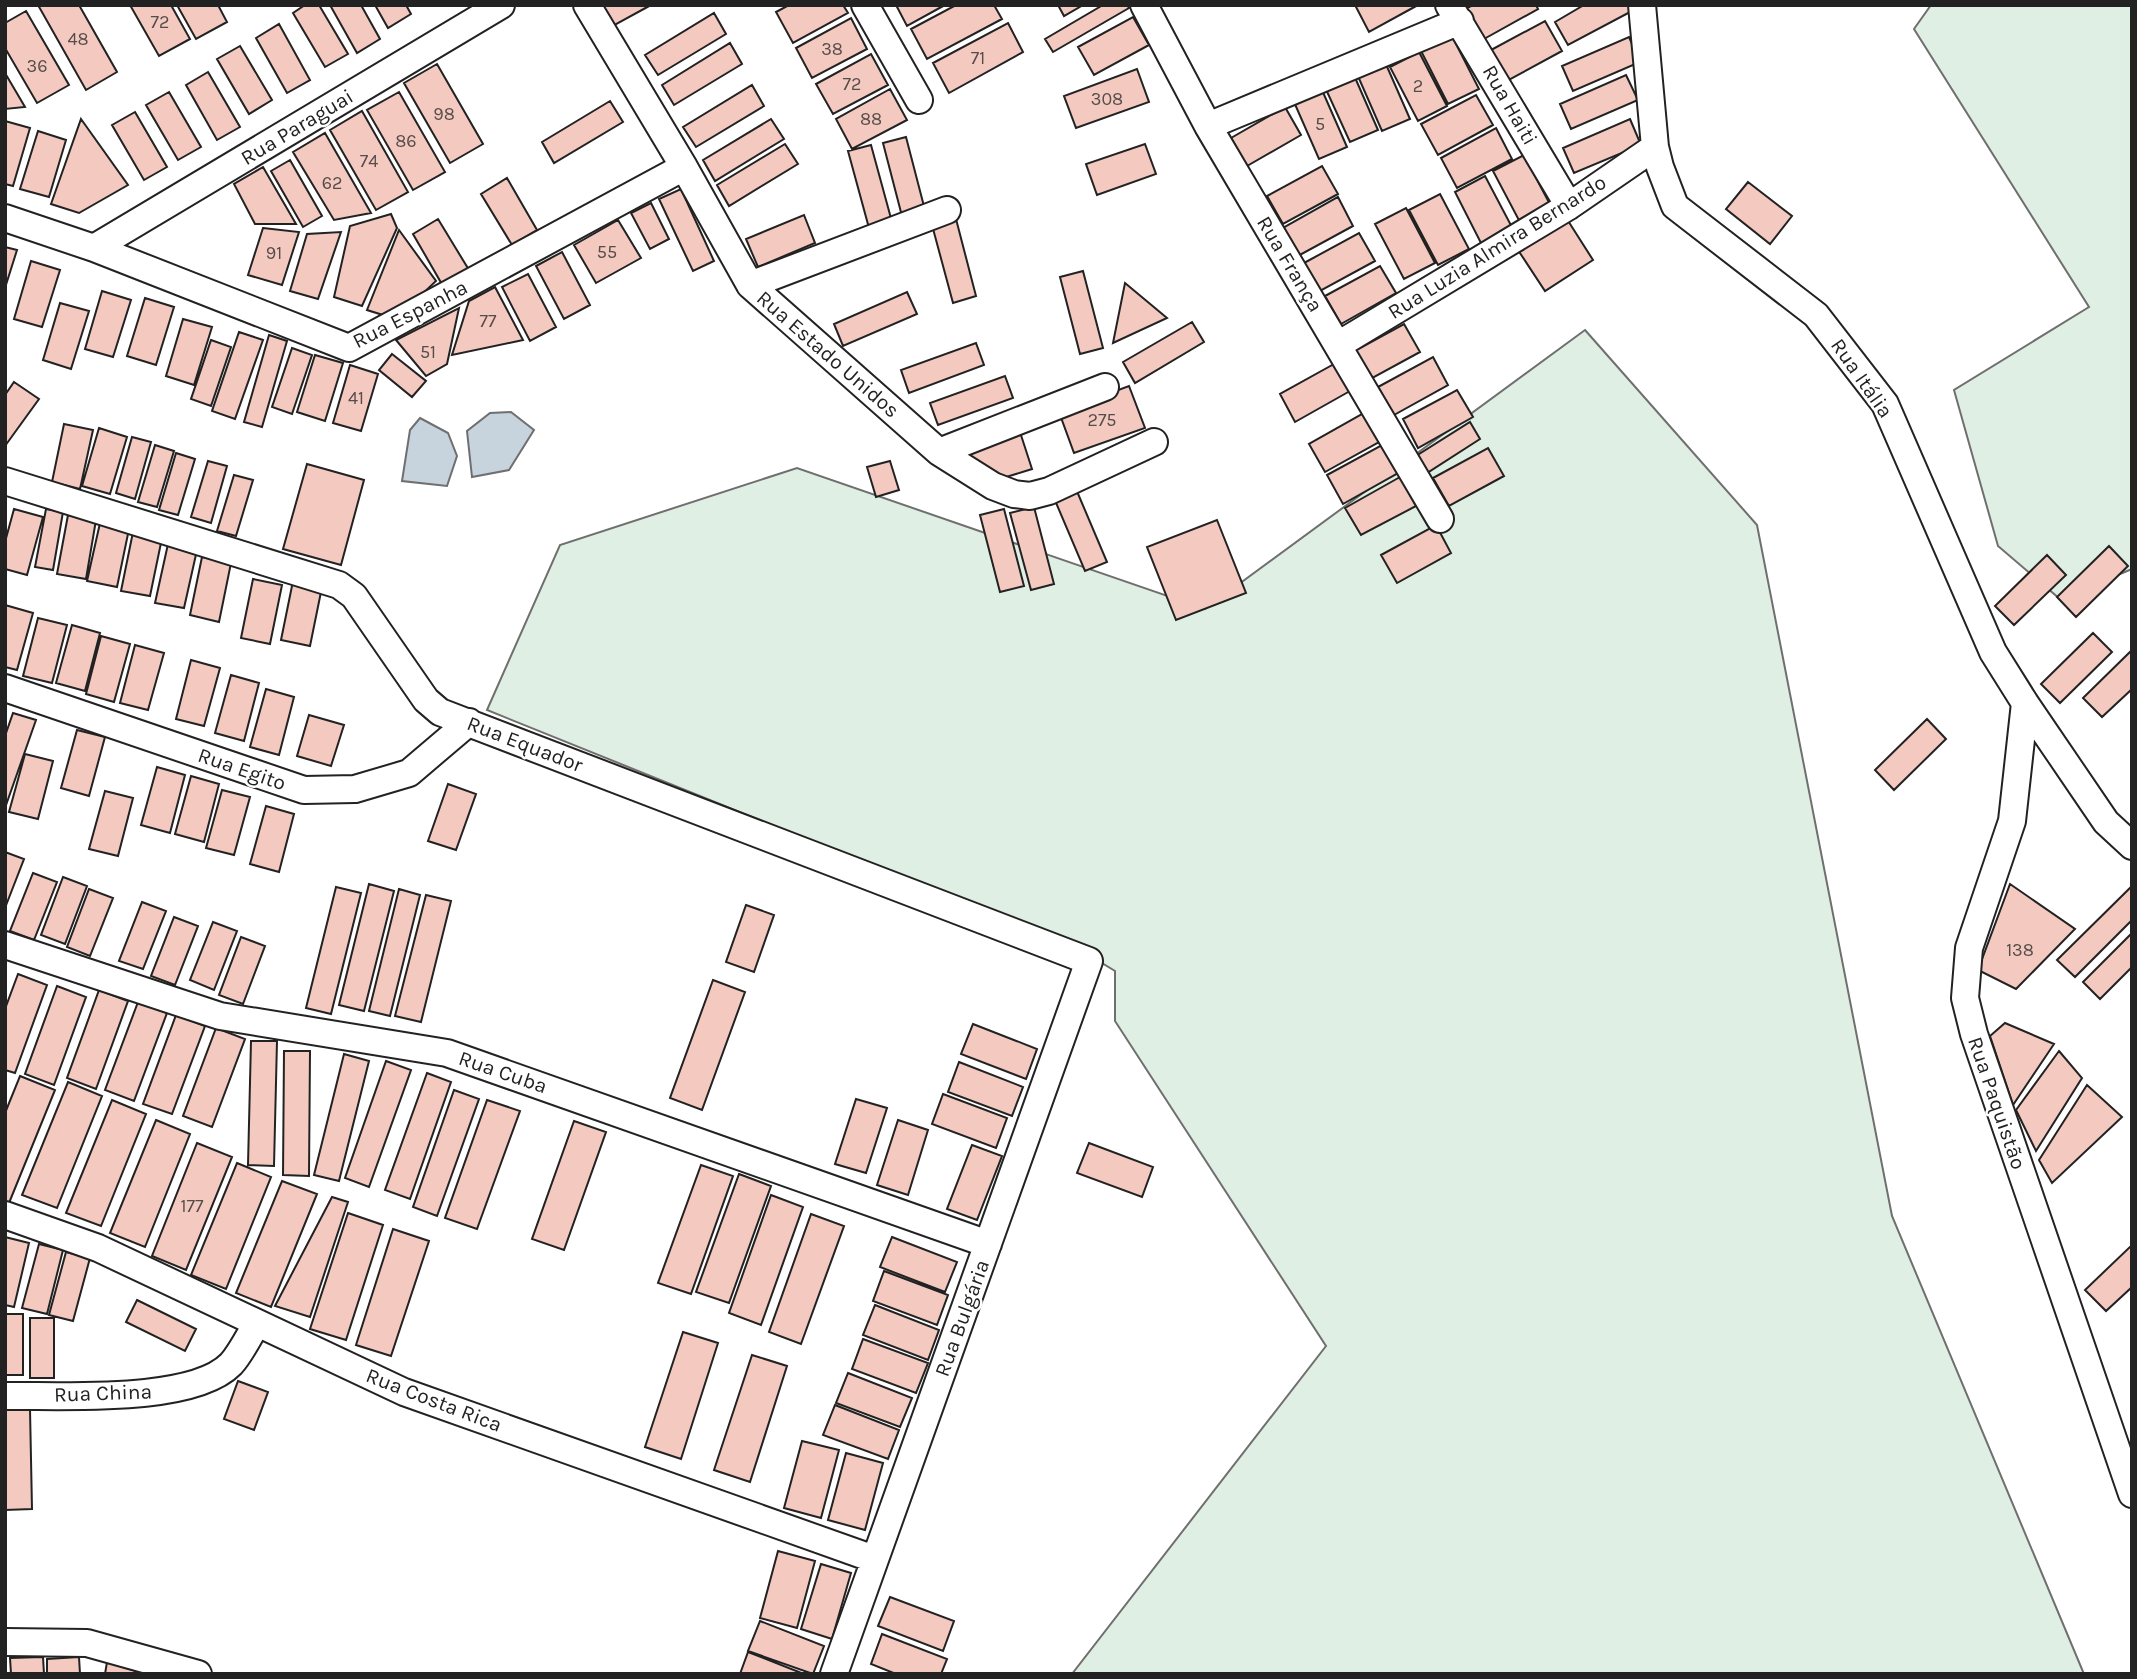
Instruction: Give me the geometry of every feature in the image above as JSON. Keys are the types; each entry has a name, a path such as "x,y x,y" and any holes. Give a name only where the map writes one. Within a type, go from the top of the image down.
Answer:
{"street":[{"name":"Rua Paraguai","path":"94,248 501,5"},
{"name":"Rua Estado Unidos","path":"587,5 684,167 750,285 939,452 993,486 1014,494 1030,496 1049,491 1154,442"},
{"path":"865,5 919,100"},
{"name":"Rua França","path":"1144,5 1208,126 1440,519"},
{"name":"Rua Itália","path":"1642,5 1656,147 1660,167 1675,206 1816,315 1885,404 1933,508 1993,652 2106,822 2132,846"},
{"path":"1208,126 1455,13"},
{"name":"Rua Haiti","path":"1455,13 1569,206"},
{"name":"Rua Luzia Almira Bernardo","path":"1338,345 1569,206 1656,147"},
{"name":"Rua Espanha","path":"5,218 94,248 349,348 684,167"},
{"path":"750,285 947,211"},
{"path":"939,452 1105,387"},
{"name":"Rua Equador","path":"5,481 340,585 354,596 426,700 440,712 1089,961"},
{"name":"Rua Egito","path":"5,688 304,790 355,789 409,773 469,722"},
{"name":"Rua Paquistão","path":"2025,703 2012,821 1969,948 1965,998 1973,1034 2132,1494"},
{"name":"Rua Cuba","path":"5,945 220,1016 447,1053 988,1244"},
{"name":"Rua Bulgária","path":"834,1674 1089,961"},
{"name":"Rua Costa Rica","path":"5,1215 98,1248 404,1392 874,1559"},
{"name":"Rua China","path":"5,1396 155,1393 205,1381 230,1364 257,1323"},
{"path":"5,1642 87,1643 198,1674"}],"green space":[{"path":"1931,5 2132,5 2132,569 2060,599 1998,546 1954,390 2089,307 1914,29"},
{"path":"1585,330 1757,525 1892,1216 2084,1674 1072,1674 1326,1346 1115,1021 1115,971 1077,948 487,710 560,545 797,468 1205,609"}],"shaded area":[{"path":"511,412 534,430 509,470 472,477 467,431 490,413"},
{"path":"420,418 448,433 457,456 447,486 402,481 410,430"}],"building":[{"path":"38,5 79,5 117,72 86,90"},
{"path":"130,5 171,5 190,39 159,56"},
{"path":"177,5 218,5 227,22 196,39"},
{"path":"305,5 319,5 348,54 325,67 293,13"},
{"path":"330,5 361,5 380,39 357,53"},
{"path":"375,5 406,5 411,14 388,28"},
{"path":"599,5 651,5 611,27"},
{"path":"789,5 843,5 848,13 793,43 776,12"},
{"path":"896,5 945,5 907,26"},
{"path":"956,5 994,5 1002,19 927,59 911,29"},
{"path":"1058,5 1083,5 1064,16"},
{"path":"1103,5 1127,5 1129,8 1053,52 1045,39"},
{"path":"1355,5 1418,5 1369,32"},
{"path":"1473,5 1536,5 1538,9 1484,39 1467,8"},
{"path":"1584,5 1629,5 1632,11 1568,45 1555,22"},
{"path":"26,11 69,85 37,103 5,48 5,23"},
{"path":"714,13 726,34 658,75 645,55"},
{"path":"1133,17 1149,45 1094,75 1078,47"},
{"path":"851,18 867,49 812,78 796,48"},
{"path":"1545,21 1562,51 1507,81 1491,50"},
{"path":"1008,23 1023,52 949,93 933,63"},
{"path":"279,24 310,80 287,93 256,38"},
{"path":"1451,34 1479,89 1448,104 1420,49"},
{"path":"1629,37 1640,62 1573,91 1562,66"},
{"path":"730,43 742,64 674,105 662,85"},
{"path":"240,46 272,100 249,114 217,59"},
{"path":"1419,52 1447,106 1418,121 1390,67"},
{"path":"871,54 888,85 833,114 816,84"},
{"path":"1385,62 1410,119 1382,131 1357,74"},
{"path":"437,64 483,144 450,163 404,83"},
{"path":"1137,69 1149,102 1076,128 1064,96"},
{"path":"208,72 240,127 217,140 186,85"},
{"path":"5,73 25,107 5,109"},
{"path":"1353,73 1378,130 1350,142 1324,85"},
{"path":"1626,75 1638,100 1571,129 1560,104"},
{"path":"752,85 764,106 696,147 683,127"},
{"path":"890,89 907,120 852,149 836,119"},
{"path":"1322,90 1347,147 1319,159 1294,102"},
{"path":"169,92 201,147 178,160 146,105"},
{"path":"399,92 445,172 413,190 367,110"},
{"path":"1476,95 1493,125 1438,155 1421,124"},
{"path":"610,101 623,122 554,163 542,142"},
{"path":"1285,107 1301,135 1247,166 1231,138"},
{"path":"362,111 408,192 376,210 330,130"},
{"path":"135,112 167,167 144,180 112,125"},
{"path":"81,119 128,185 79,213 51,204"},
{"path":"771,119 784,139 715,181 703,160"},
{"path":"1630,119 1641,145 1574,173 1563,148"},
{"path":"5,121 30,128 13,186 5,184"},
{"path":"1496,128 1512,159 1457,188 1441,158"},
{"path":"38,131 66,140 49,197 20,189"},
{"path":"325,133 371,213 334,220 293,152"},
{"path":"906,137 926,214 903,220 883,143"},
{"path":"785,144 798,164 729,206 717,185"},
{"path":"1145,144 1156,174 1097,195 1086,164"},
{"path":"871,145 892,222 869,228 848,151"},
{"path":"1524,155 1553,210 1522,226 1493,171"},
{"path":"290,160 322,216 303,227 271,171"},
{"path":"1322,166 1338,194 1283,224 1267,196"},
{"path":"263,167 296,224 255,224 234,184"},
{"path":"1485,176 1514,231 1483,247 1455,192"},
{"path":"507,178 537,230 512,245 481,194"},
{"path":"1748,182 1792,216 1770,244 1726,209"},
{"path":"681,189 714,261 693,271 659,199"},
{"path":"1440,194 1469,249 1438,265 1409,210"},
{"path":"1338,197 1353,226 1298,256 1283,228"},
{"path":"651,203 669,239 650,249 631,213"},
{"path":"1406,208 1435,263 1404,279 1375,224"},
{"path":"391,214 397,228 362,306 334,297 350,226"},
{"path":"804,215 815,243 758,267 746,239"},
{"path":"1565,216 1593,260 1545,291 1516,247"},
{"path":"438,219 469,270 443,286 413,234"},
{"path":"956,219 976,296 953,303 932,225"},
{"path":"618,220 641,258 596,283 574,245"},
{"path":"263,228 299,232 282,285 248,275"},
{"path":"399,230 436,281 396,319 367,310"},
{"path":"341,232 318,299 290,291 307,234"},
{"path":"1359,233 1375,261 1320,291 1304,263"},
{"path":"5,247 17,250 5,288"},
{"path":"562,252 590,305 564,319 536,266"},
{"path":"31,261 60,270 42,327 14,319"},
{"path":"1380,266 1396,293 1341,324 1325,296"},
{"path":"1083,271 1103,348 1080,354 1060,277"},
{"path":"528,274 556,327 530,341 502,287"},
{"path":"1125,283 1167,318 1113,343"},
{"path":"495,287 523,340 452,355 469,301"},
{"path":"102,291 131,300 113,357 85,349"},
{"path":"907,292 917,314 843,346 834,324"},
{"path":"145,298 174,307 156,365 127,356"},
{"path":"60,303 89,311 71,369 43,360"},
{"path":"459,308 447,364 426,376 396,340"},
{"path":"183,319 212,327 194,385 166,376"},
{"path":"1192,322 1204,342 1135,383 1123,362"},
{"path":"1404,324 1420,352 1365,382 1349,354"},
{"path":"239,332 263,340 235,419 212,411"},
{"path":"269,335 287,341 262,427 244,422"},
{"path":"211,340 231,347 211,406 191,399"},
{"path":"976,343 984,365 909,393 901,370"},
{"path":"292,348 312,355 292,414 272,407"},
{"path":"392,354 426,381 412,397 379,370"},
{"path":"315,355 343,363 325,421 297,412"},
{"path":"1433,357 1448,385 1394,415 1378,387"},
{"path":"1334,364 1350,391 1295,422 1280,394"},
{"path":"350,365 378,374 361,431 333,423"},
{"path":"1005,376 1013,398 938,425 930,403"},
{"path":"14,382 39,399 5,446 5,395"},
{"path":"1129,386 1145,428 1074,453 1059,412"},
{"path":"1457,390 1473,417 1418,448 1403,419"},
{"path":"1364,413 1379,442 1325,472 1309,444"},
{"path":"1470,422 1480,439 1427,473 1416,456"},
{"path":"64,424 93,430 80,489 52,482"},
{"path":"99,428 127,437 110,494 82,486"},
{"path":"1020,432 1032,469 1003,478 957,453"},
{"path":"132,437 151,442 135,499 116,493"},
{"path":"155,445 174,451 157,507 138,502"},
{"path":"1382,445 1398,473 1343,504 1327,475"},
{"path":"1488,448 1504,476 1449,506 1433,478"},
{"path":"176,453 195,459 178,515 159,510"},
{"path":"208,461 227,466 211,523 191,517"},
{"path":"890,461 899,490 876,497 867,467"},
{"path":"307,464 364,480 341,565 283,549"},
{"path":"234,475 253,480 236,536 217,531"},
{"path":"1400,477 1416,506 1361,535 1345,508"},
{"path":"1076,489 1107,562 1085,571 1054,498"},
{"path":"1034,507 1054,584 1031,590 1010,513"},
{"path":"14,509 43,517 27,575 5,569 5,542"},
{"path":"46,509 63,512 53,570 35,567"},
{"path":"1004,509 1024,586 1000,592 980,515"},
{"path":"68,515 96,520 86,579 57,574"},
{"path":"1217,520 1246,593 1176,620 1147,547"},
{"path":"100,523 129,529 117,587 87,581"},
{"path":"1436,525 1451,553 1397,583 1381,555"},
{"path":"133,532 162,538 150,596 121,591"},
{"path":"168,544 197,550 184,608 155,603"},
{"path":"2109,546 2128,566 2076,617 2057,597"},
{"path":"2047,555 2066,575 2014,625 1995,606"},
{"path":"202,557 231,563 219,622 190,615"},
{"path":"253,579 282,585 270,644 241,638"},
{"path":"293,581 322,587 310,646 281,640"},
{"path":"5,605 33,613 17,670 5,667"},
{"path":"38,618 67,625 52,683 23,676"},
{"path":"72,625 100,633 85,691 56,683"},
{"path":"2093,633 2112,652 2060,703 2041,684"},
{"path":"101,636 130,644 114,702 86,694"},
{"path":"135,645 164,653 148,710 120,703"},
{"path":"2132,650 2132,689 2102,717 2083,698"},
{"path":"191,660 220,668 204,726 176,719"},
{"path":"231,675 259,683 244,741 215,733"},
{"path":"266,689 294,697 279,755 250,747"},
{"path":"13,713 36,720 5,808 5,736"},
{"path":"309,715 344,725 331,766 297,756"},
{"path":"1927,719 1946,739 1894,790 1875,770"},
{"path":"77,730 105,737 89,796 61,788"},
{"path":"25,754 53,761 38,819 9,812"},
{"path":"157,767 185,775 170,833 141,825"},
{"path":"191,776 219,784 204,842 175,834"},
{"path":"448,784 476,794 456,850 428,841"},
{"path":"222,790 250,797 234,855 206,848"},
{"path":"105,791 133,798 118,856 89,849"},
{"path":"266,806 294,814 279,872 250,864"},
{"path":"5,852 24,859 5,908"},
{"path":"33,873 57,882 34,940 10,931"},
{"path":"63,877 87,886 65,944 41,935"},
{"path":"369,884 394,891 364,1011 339,1005"},
{"path":"2010,884 2075,929 2016,989 1978,970"},
{"path":"2132,886 2132,920 2075,977 2057,960"},
{"path":"336,887 361,893 331,1014 306,1008"},
{"path":"89,889 113,898 90,956 67,947"},
{"path":"399,889 420,895 390,1016 369,1011"},
{"path":"426,895 451,901 421,1022 395,1016"},
{"path":"142,902 166,911 143,969 119,961"},
{"path":"746,905 774,915 754,972 726,962"},
{"path":"174,917 198,926 175,985 151,976"},
{"path":"213,922 237,931 214,990 190,980"},
{"path":"2132,933 2132,967 2100,999 2083,982"},
{"path":"241,937 265,946 243,1004 219,995"},
{"path":"18,974 47,985 15,1073 5,1070 5,1009"},
{"path":"713,980 745,992 702,1110 670,1098"},
{"path":"57,986 86,997 54,1085 25,1074"},
{"path":"99,990 128,1001 96,1089 67,1078"},
{"path":"138,1002 167,1013 134,1101 105,1090"},
{"path":"176,1015 205,1026 172,1114 143,1104"},
{"path":"2005,1023 2054,1044 2013,1105 1990,1036"},
{"path":"973,1024 1037,1049 1026,1079 961,1054"},
{"path":"216,1028 245,1039 212,1127 183,1116"},
{"path":"251,1041 277,1041 274,1166 248,1165"},
{"path":"284,1051 310,1051 309,1176 283,1175"},
{"path":"2059,1051 2082,1078 2036,1151 2016,1110"},
{"path":"344,1054 369,1061 339,1181 314,1175"},
{"path":"386,1061 411,1070 369,1187 345,1178"},
{"path":"959,1062 1023,1087 1012,1116 948,1092"},
{"path":"427,1073 451,1082 410,1199 385,1190"},
{"path":"20,1076 55,1090 9,1203 5,1201 5,1113"},
{"path":"68,1082 102,1096 57,1208 22,1195"},
{"path":"2087,1085 2122,1117 2052,1183 2039,1160"},
{"path":"454,1090 479,1099 437,1216 413,1207"},
{"path":"943,1094 1007,1118 996,1148 932,1124"},
{"path":"856,1099 887,1108 866,1173 835,1164"},
{"path":"112,1100 146,1114 101,1226 66,1213"},
{"path":"487,1100 520,1111 477,1229 445,1218"},
{"path":"156,1120 190,1134 145,1247 110,1233"},
{"path":"898,1120 928,1130 908,1195 877,1185"},
{"path":"574,1121 606,1132 564,1250 532,1239"},
{"path":"197,1143 232,1157 186,1270 152,1256"},
{"path":"1089,1143 1153,1167 1142,1197 1077,1173"},
{"path":"972,1145 1002,1156 977,1220 947,1209"},
{"path":"237,1163 271,1177 226,1289 191,1275"},
{"path":"701,1165 733,1176 691,1294 658,1283"},
{"path":"739,1174 771,1186 729,1303 696,1292"},
{"path":"282,1181 317,1194 271,1307 236,1293"},
{"path":"771,1195 803,1207 761,1325 729,1313"},
{"path":"332,1197 348,1202 310,1317 275,1306"},
{"path":"348,1213 383,1225 346,1340 310,1329"},
{"path":"811,1214 844,1226 801,1344 769,1332"},
{"path":"393,1229 429,1241 391,1356 356,1345"},
{"path":"5,1237 29,1243 14,1307 5,1305"},
{"path":"892,1237 957,1262 945,1292 880,1267"},
{"path":"39,1244 63,1250 47,1314 22,1308"},
{"path":"2132,1245 2132,1287 2106,1311 2085,1290"},
{"path":"66,1252 90,1258 73,1321 49,1315"},
{"path":"884,1271 948,1295 937,1325 873,1301"},
{"path":"137,1300 196,1329 185,1351 126,1322"},
{"path":"875,1305 939,1330 928,1360 863,1335"},
{"path":"5,1314 23,1314 23,1375 5,1375"},
{"path":"30,1318 54,1318 54,1378 30,1378"},
{"path":"683,1332 718,1343 681,1459 645,1447"},
{"path":"863,1339 928,1363 916,1393 852,1369"},
{"path":"752,1355 787,1366 750,1482 714,1470"},
{"path":"848,1373 912,1398 900,1427 836,1403"},
{"path":"238,1381 268,1392 254,1430 224,1419"},
{"path":"835,1405 899,1430 888,1459 823,1435"},
{"path":"30,1409 32,1509 5,1510 5,1410"},
{"path":"802,1441 839,1450 821,1518 784,1508"},
{"path":"846,1453 883,1463 865,1530 828,1520"},
{"path":"778,1551 815,1561 797,1628 760,1618"},
{"path":"821,1564 851,1573 832,1639 801,1629"},
{"path":"890,1597 954,1621 943,1651 878,1626"},
{"path":"760,1621 824,1646 813,1674 748,1651"},
{"path":"882,1634 947,1659 941,1674 896,1674 871,1664"},
{"path":"748,1652 804,1674 740,1674"},
{"path":"43,1657 44,1674 11,1674 10,1658"},
{"path":"79,1657 80,1674 47,1674 47,1659"},
{"path":"107,1662 139,1672 105,1674"}]}
